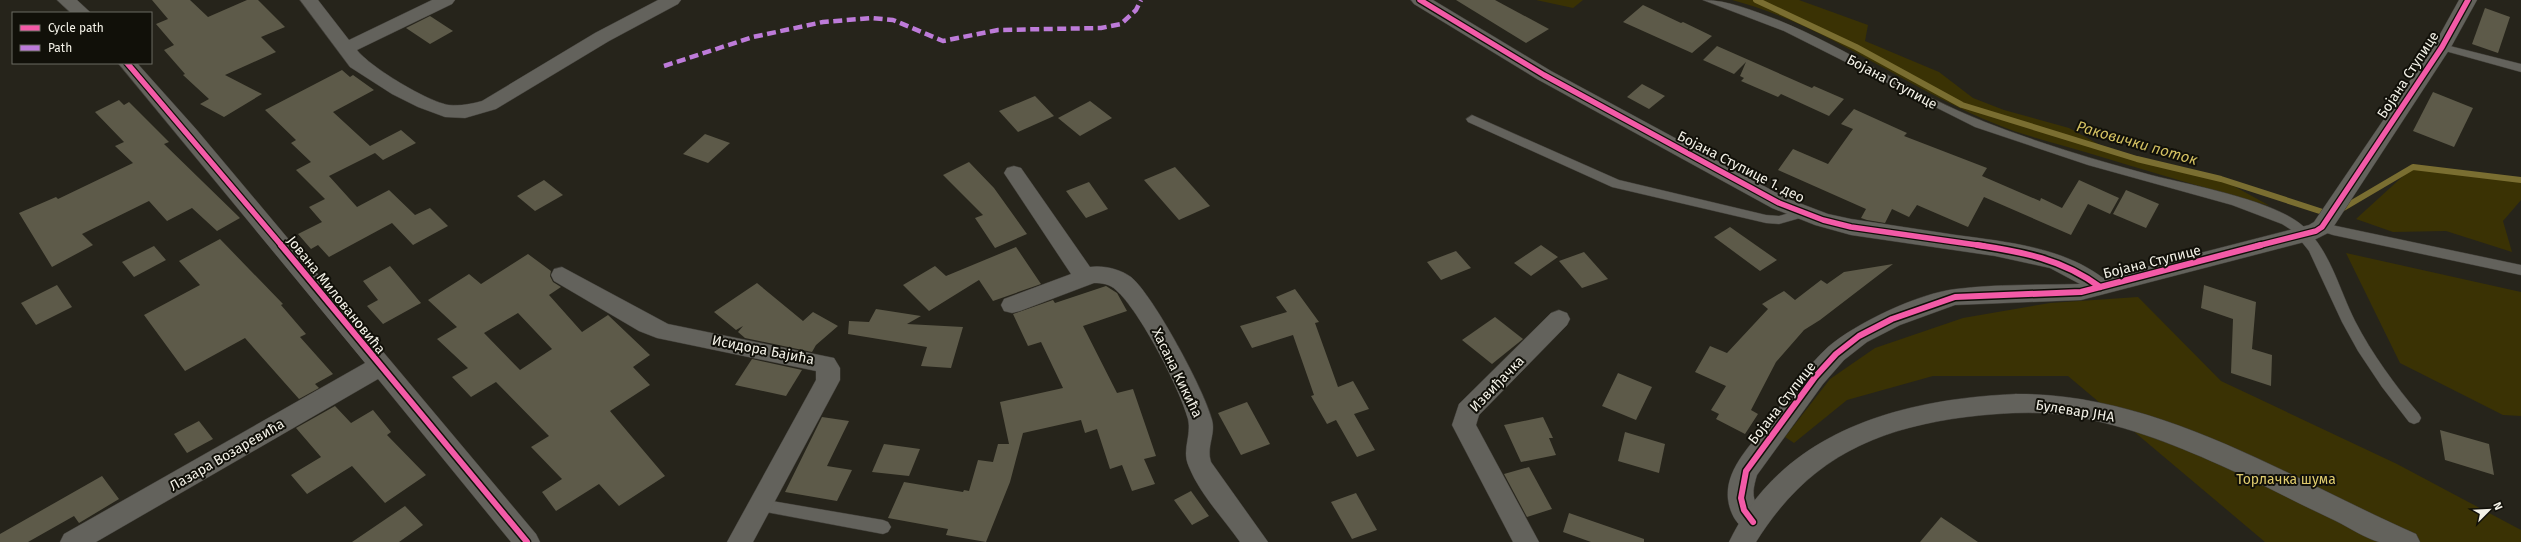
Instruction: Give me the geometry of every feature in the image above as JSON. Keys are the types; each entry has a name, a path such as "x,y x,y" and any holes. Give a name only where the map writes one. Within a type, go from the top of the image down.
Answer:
{"street":[{"path":"66,0 81,12"},
{"path":"309,0 357,63 399,90 444,111 465,112 489,105 602,37 672,0"},
{"path":"347,48 446,0"},
{"name":"Бојана Ступице 1. део","path":"1420,0 1558,83 1779,203 1803,213 1851,227 1995,248 2055,261 2080,272 2100,287"},
{"name":"Бојана Ступице","path":"1748,532 1747,516 1740,497 1740,487 1746,471 1815,377 1836,354 1860,336 1892,320 1930,304 1955,297 2062,294 2100,287 2322,223 2442,47 2468,0"},
{"name":"Јована Миловановића","path":"128,64 189,134 527,542"},
{"path":"1014,173 1085,277"},
{"name":"Хасана Кикића","path":"1012,305 1085,277 1103,274 1125,285 1153,324 1200,418 1201,425 1196,443 1197,460 1255,542"},
{"name":"Исидора Бајића","path":"562,275 646,325 665,332 826,364 828,368 828,380 740,542"},
{"name":"Извиђачка","path":"1526,542 1464,425 1468,411 1559,320"},
{"name":"Лазара Возаревића","path":"73,542 380,366"},
{"name":"Булевар ЈНА","path":"1748,532 1782,486 1800,469 1820,453 1849,438 1902,418 1945,410 2000,404 2048,404 2094,411 2155,428 2212,449 2407,542"}],"lane":[{"name":"Бојана Ступице","path":"1708,0 1777,24 1878,72 1945,110 1975,123 2130,173 2235,202 2279,217 2297,227 2322,223"},
{"path":"2442,47 2521,68"},
{"path":"1472,119 1616,184 1766,219 1779,220 1803,213"},
{"path":"2322,223 2333,231 2521,270"},
{"path":"2322,223 2319,258 2349,321 2370,357 2384,380 2414,418"},
{"path":"760,505 883,527"}],"green space":[{"path":"1536,0 1583,0 1573,8"},
{"path":"1732,0 1799,0 1868,25 1865,41 1939,72 1973,98 2004,110 2069,128 2111,151 2221,179 2270,206 2029,136 2007,128 1962,109 1930,93 1801,25 1767,11"},
{"path":"2413,167 2521,180 2521,200 2503,221 2512,252 2446,231 2393,232 2356,219"},
{"path":"2346,253 2521,292 2521,416 2503,415 2400,363"},
{"name":"Торлачка шума","path":"2138,297 2221,381 2397,464 2521,530 2521,542 2265,542 2068,376 1933,376 1847,400 1794,443 1785,437 1830,379 1875,348 1963,318 2050,303"}],"building":[{"path":"152,0 190,0 208,17 247,0 258,0 285,27 261,37 276,52 225,75 262,94 224,117 200,104 209,99 183,75 185,74 164,50 174,45 156,24 168,19"},
{"path":"1456,0 1495,0 1549,29 1526,43"},
{"path":"1643,5 1712,36 1692,53 1623,22"},
{"path":"2485,8 2510,17 2498,53 2472,44"},
{"path":"430,16 453,31 430,44 406,28"},
{"path":"1717,46 1812,88 1814,86 1844,99 1829,116 1781,94 1778,97 1741,81 1744,78 1740,76 1746,62 1734,74 1703,60"},
{"path":"342,70 350,77 353,75 374,90 333,112 370,146 401,130 416,143 383,160 375,153 329,176 357,207 389,190 415,215 430,208 448,226 413,245 392,223 329,257 318,245 311,249 298,234 322,222 309,207 325,199 296,170 311,162 291,143 296,140 265,110"},
{"path":"1642,84 1665,96 1649,109 1627,97"},
{"path":"2433,92 2473,108 2454,147 2413,131"},
{"path":"1035,96 1054,116 1018,132 999,111"},
{"path":"119,100 124,105 129,102 169,142 164,144 240,218 217,231 192,208 167,221 149,201 82,234 93,245 52,267 19,213 56,197 58,199 133,163 115,146 124,142 95,112"},
{"path":"1090,101 1112,118 1080,136 1058,118"},
{"path":"1854,109 1907,133 1904,136 1987,168 1982,176 2040,201 2041,198 2062,208 2079,180 2119,198 2110,214 2088,204 2071,235 1984,197 1968,227 1917,205 1909,217 1892,209 1885,223 1861,218 1866,209 1778,170 1793,149 1828,164 1853,129 1841,124"},
{"path":"705,134 730,143 708,163 683,154"},
{"path":"969,162 994,188 1027,234 995,248 975,218 983,215 943,175"},
{"path":"1175,167 1210,206 1179,220 1144,180"},
{"path":"544,180 563,195 535,211 517,196"},
{"path":"1089,182 1108,209 1086,218 1066,191"},
{"path":"2126,190 2159,204 2146,228 2113,214"},
{"path":"1730,227 1777,260 1760,271 1714,237"},
{"path":"220,239 283,304 281,305 306,334 300,337 333,374 315,384 319,388 299,399 245,338 185,371 144,315 200,285 179,261"},
{"path":"1541,245 1558,257 1531,276 1514,263"},
{"path":"154,246 166,260 134,277 122,262"},
{"path":"1016,247 1041,284 993,301 979,280 929,311 903,285 935,266 946,276"},
{"path":"1456,251 1471,268 1441,280 1427,262"},
{"path":"1584,252 1608,279 1582,288 1559,261"},
{"path":"528,254 551,271 550,276 553,282 561,287 549,295 582,332 608,315 650,355 633,367 650,385 610,411 665,476 619,506 599,484 556,511 542,492 562,479 531,447 549,436 496,382 471,397 452,377 468,368 437,339 457,327 428,300 469,274 481,284","holes":["518,313 552,349 520,370 484,333"]},
{"path":"1893,264 1820,320 1804,330 1776,362 1751,410 1758,414 1745,434 1716,419 1719,414 1711,410 1726,386 1695,372 1710,346 1727,353 1768,309 1762,304 1784,291 1795,300 1821,280 1827,284 1844,272"},
{"path":"390,266 421,303 383,324 367,306 378,300 363,281"},
{"path":"757,283 803,321 813,312 838,326 816,345 812,352 745,338 738,332 743,326 736,330 714,312"},
{"path":"57,285 72,307 36,325 21,303"},
{"path":"2204,285 2256,302 2252,349 2272,355 2271,386 2231,373 2233,319 2201,308"},
{"path":"1106,286 1117,293 1127,311 1083,326 1117,393 1133,389 1156,456 1144,459 1155,484 1132,491 1122,465 1110,469 1097,429 1085,433 1081,420 1023,433 1010,482 986,542 946,535 948,529 888,518 904,482 963,492 964,490 969,491 978,460 993,462 998,444 1009,444 1000,402 1063,388 1041,342 1028,346 1013,314 1053,300 1055,303"},
{"path":"1295,289 1319,322 1315,323 1338,387 1353,381 1369,409 1354,414 1375,450 1357,457 1336,420 1327,424 1311,396 1314,395 1293,335 1252,348 1240,326 1287,312 1276,297"},
{"path":"876,309 921,316 907,324 963,327 951,368 921,366 927,347 848,334 849,321 869,322"},
{"path":"1495,317 1523,339 1492,364 1462,340"},
{"path":"752,359 802,370 786,396 735,385"},
{"path":"1618,373 1652,387 1636,420 1602,406"},
{"path":"1247,402 1270,444 1241,455 1218,413"},
{"path":"335,406 351,423 373,410 391,432 387,435 426,475 385,503 352,466 307,494 291,475 321,457 296,428"},
{"path":"822,417 849,421 827,466 852,470 837,501 785,492"},
{"path":"1543,417 1553,438 1549,438 1556,455 1521,462 1504,425"},
{"path":"199,421 213,439 187,453 174,434"},
{"path":"2440,430 2489,444 2494,475 2445,460"},
{"path":"1625,432 1665,444 1659,473 1618,461"},
{"path":"884,444 920,449 909,476 872,472"},
{"path":"1529,467 1552,509 1527,517 1504,474"},
{"path":"102,476 119,499 79,523 74,516 28,542 0,542 0,534"},
{"path":"1191,491 1209,516 1192,525 1174,500"},
{"path":"1356,493 1377,530 1352,539 1331,502"},
{"path":"405,506 423,525 399,542 352,542"},
{"path":"1569,513 1644,539 1644,542 1591,542 1563,532"},
{"path":"1941,517 1978,542 1920,542"}],"waterway":[{"name":"Раковички поток","path":"1756,0 1856,47 1962,105 2137,159 2221,179 2329,214"},
{"name":"Раковички поток","path":"2340,210 2413,167 2521,180"}],"marked path":[{"path":"664,66 753,37 823,22 872,18 893,20 943,41 956,40 998,30 1101,28 1121,24 1136,10 1141,0"}],"cycle path":[{"path":"1420,0 1544,75 1779,203 1823,220 1851,227 1995,248 2055,261 2080,272 2100,287"},
{"path":"1753,522 1744,510 1741,498 1742,485 1746,471 1815,377 1836,354 1859,336 1892,319 1930,304 1955,297 2081,292 2316,231 2322,227 2442,47 2468,0"},
{"path":"128,64 189,134 527,542"}]}
